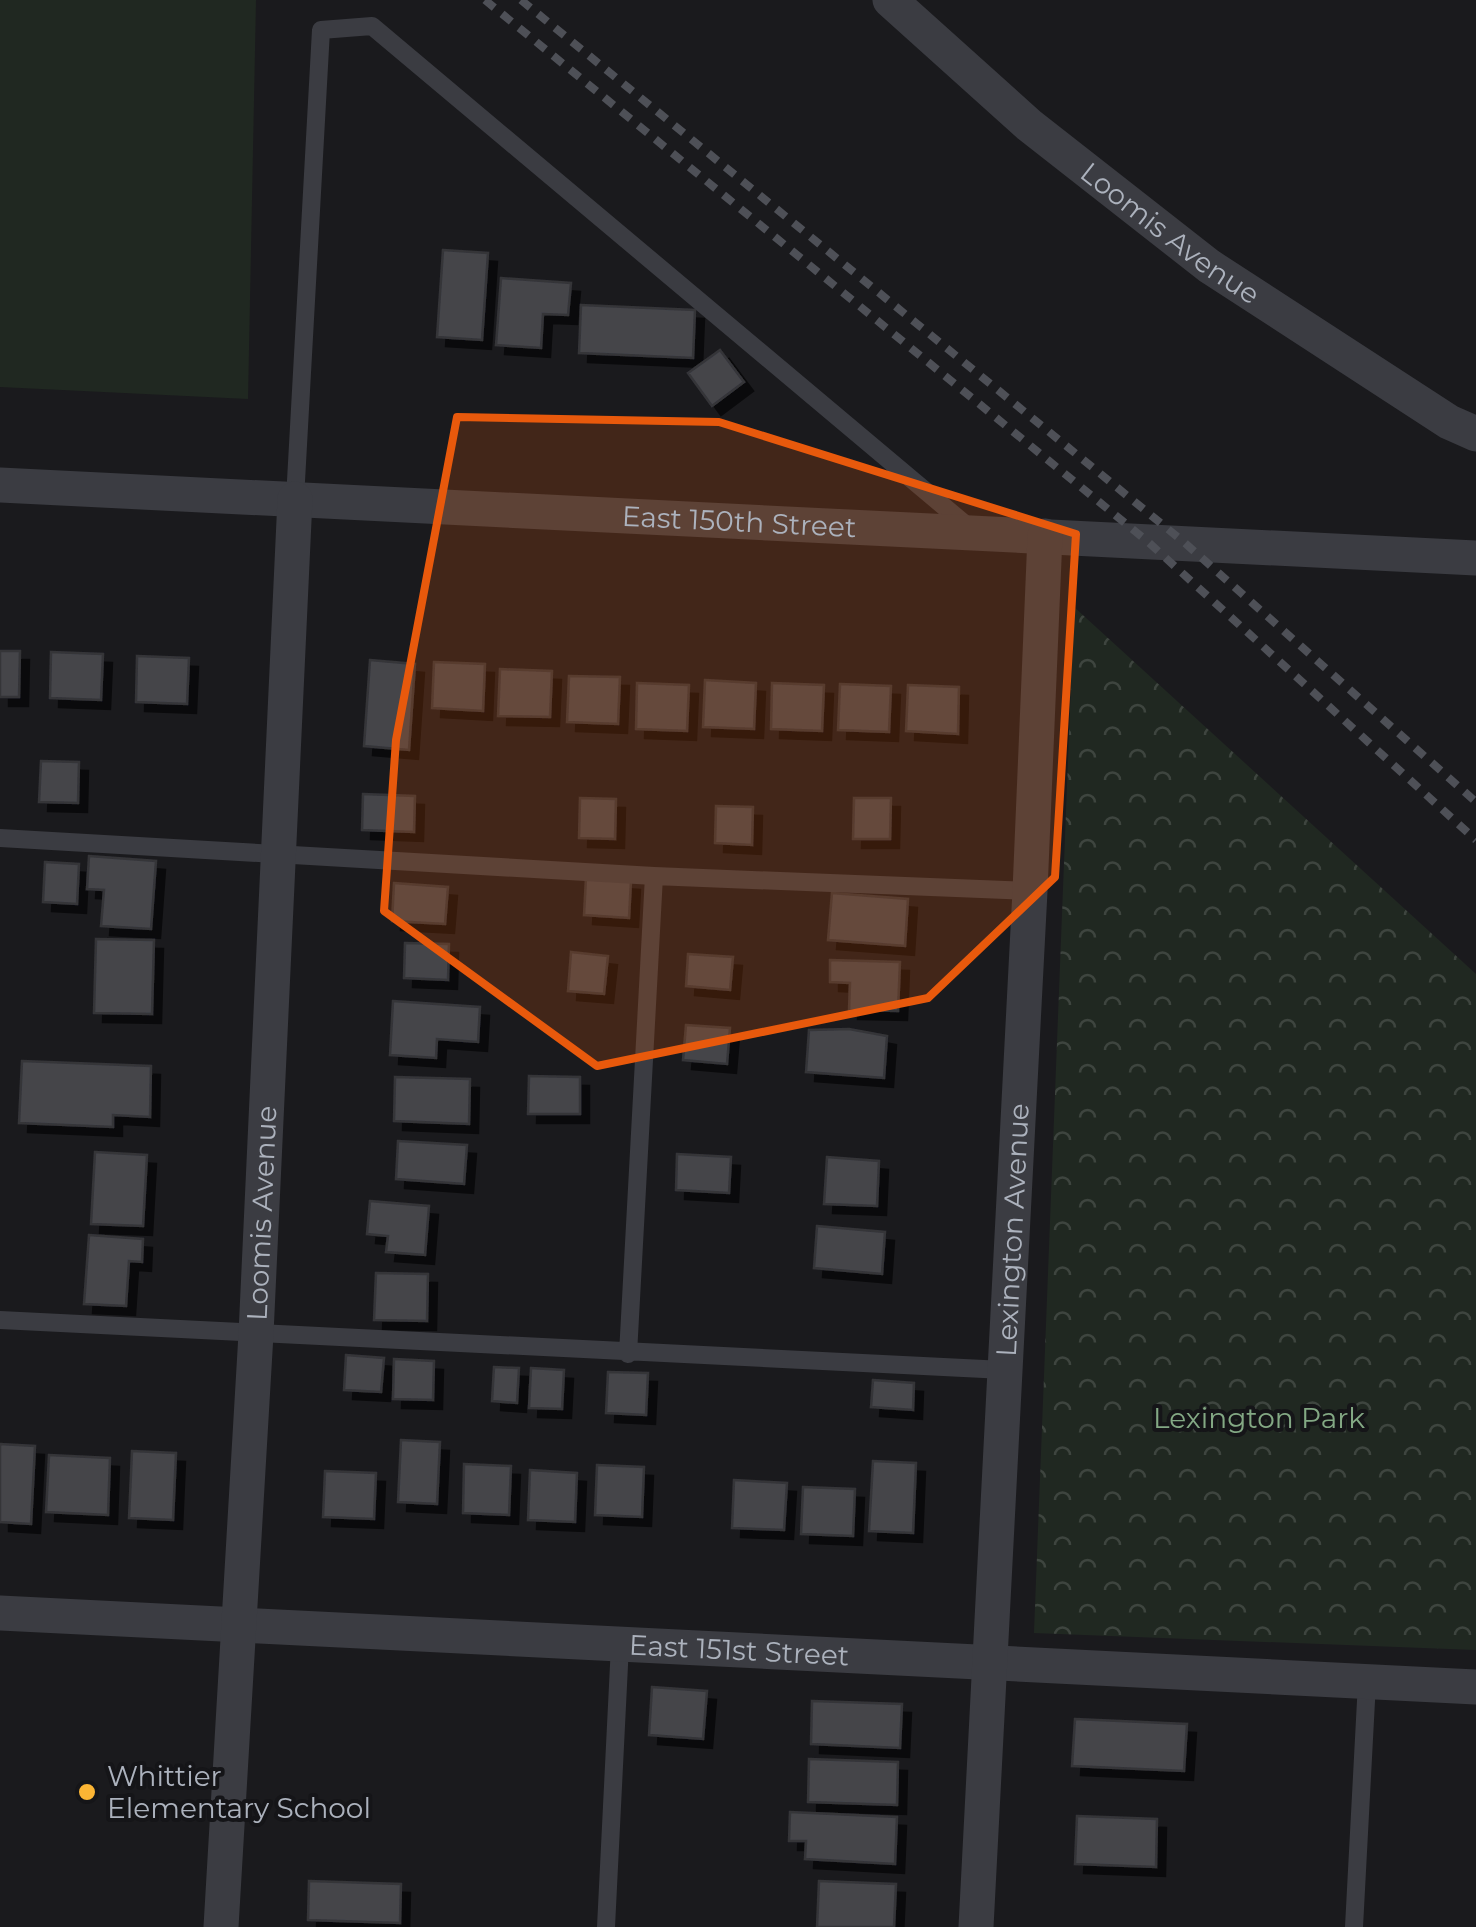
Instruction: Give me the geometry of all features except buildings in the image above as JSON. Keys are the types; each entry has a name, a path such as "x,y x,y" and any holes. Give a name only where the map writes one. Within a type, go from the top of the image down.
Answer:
{"street":[{"name":"Loomis Avenue","path":"890,0 1029,124 1209,266 1449,422 1476,434"},
{"name":"East 150th Street","path":"0,484 1476,558"},
{"name":"Loomis Avenue","path":"221,1927 256,1334 295,499"},
{"name":"Lexington Avenue","path":"976,1927 1030,891 1044,536"},
{"name":"East 151st Street","path":"0,1614 1476,1687"}],"lane":[{"path":"295,499 321,30 372,26 976,534"},
{"path":"0,838 654,876 1030,891"},
{"path":"628,1354 654,876"},
{"path":"0,1320 1004,1370"},
{"path":"606,1927 620,1645"},
{"path":"1354,1927 1367,1682"}],"highlighted area":[{"path":"457,417 719,422 1076,534 1055,877 928,998 597,1066 384,911 396,740"}],"green space":[{"path":"0,0 256,0 248,399 0,387"},
{"name":"Lexington Park","path":"1074,607 1476,974 1476,1650 1034,1633"}],"railway":[{"path":"485,0 1147,541 1476,840"},
{"path":"521,0 1185,543 1476,802"}],"place":[{"name":"Whittier Elementary School","path":"87,1792"}]}
